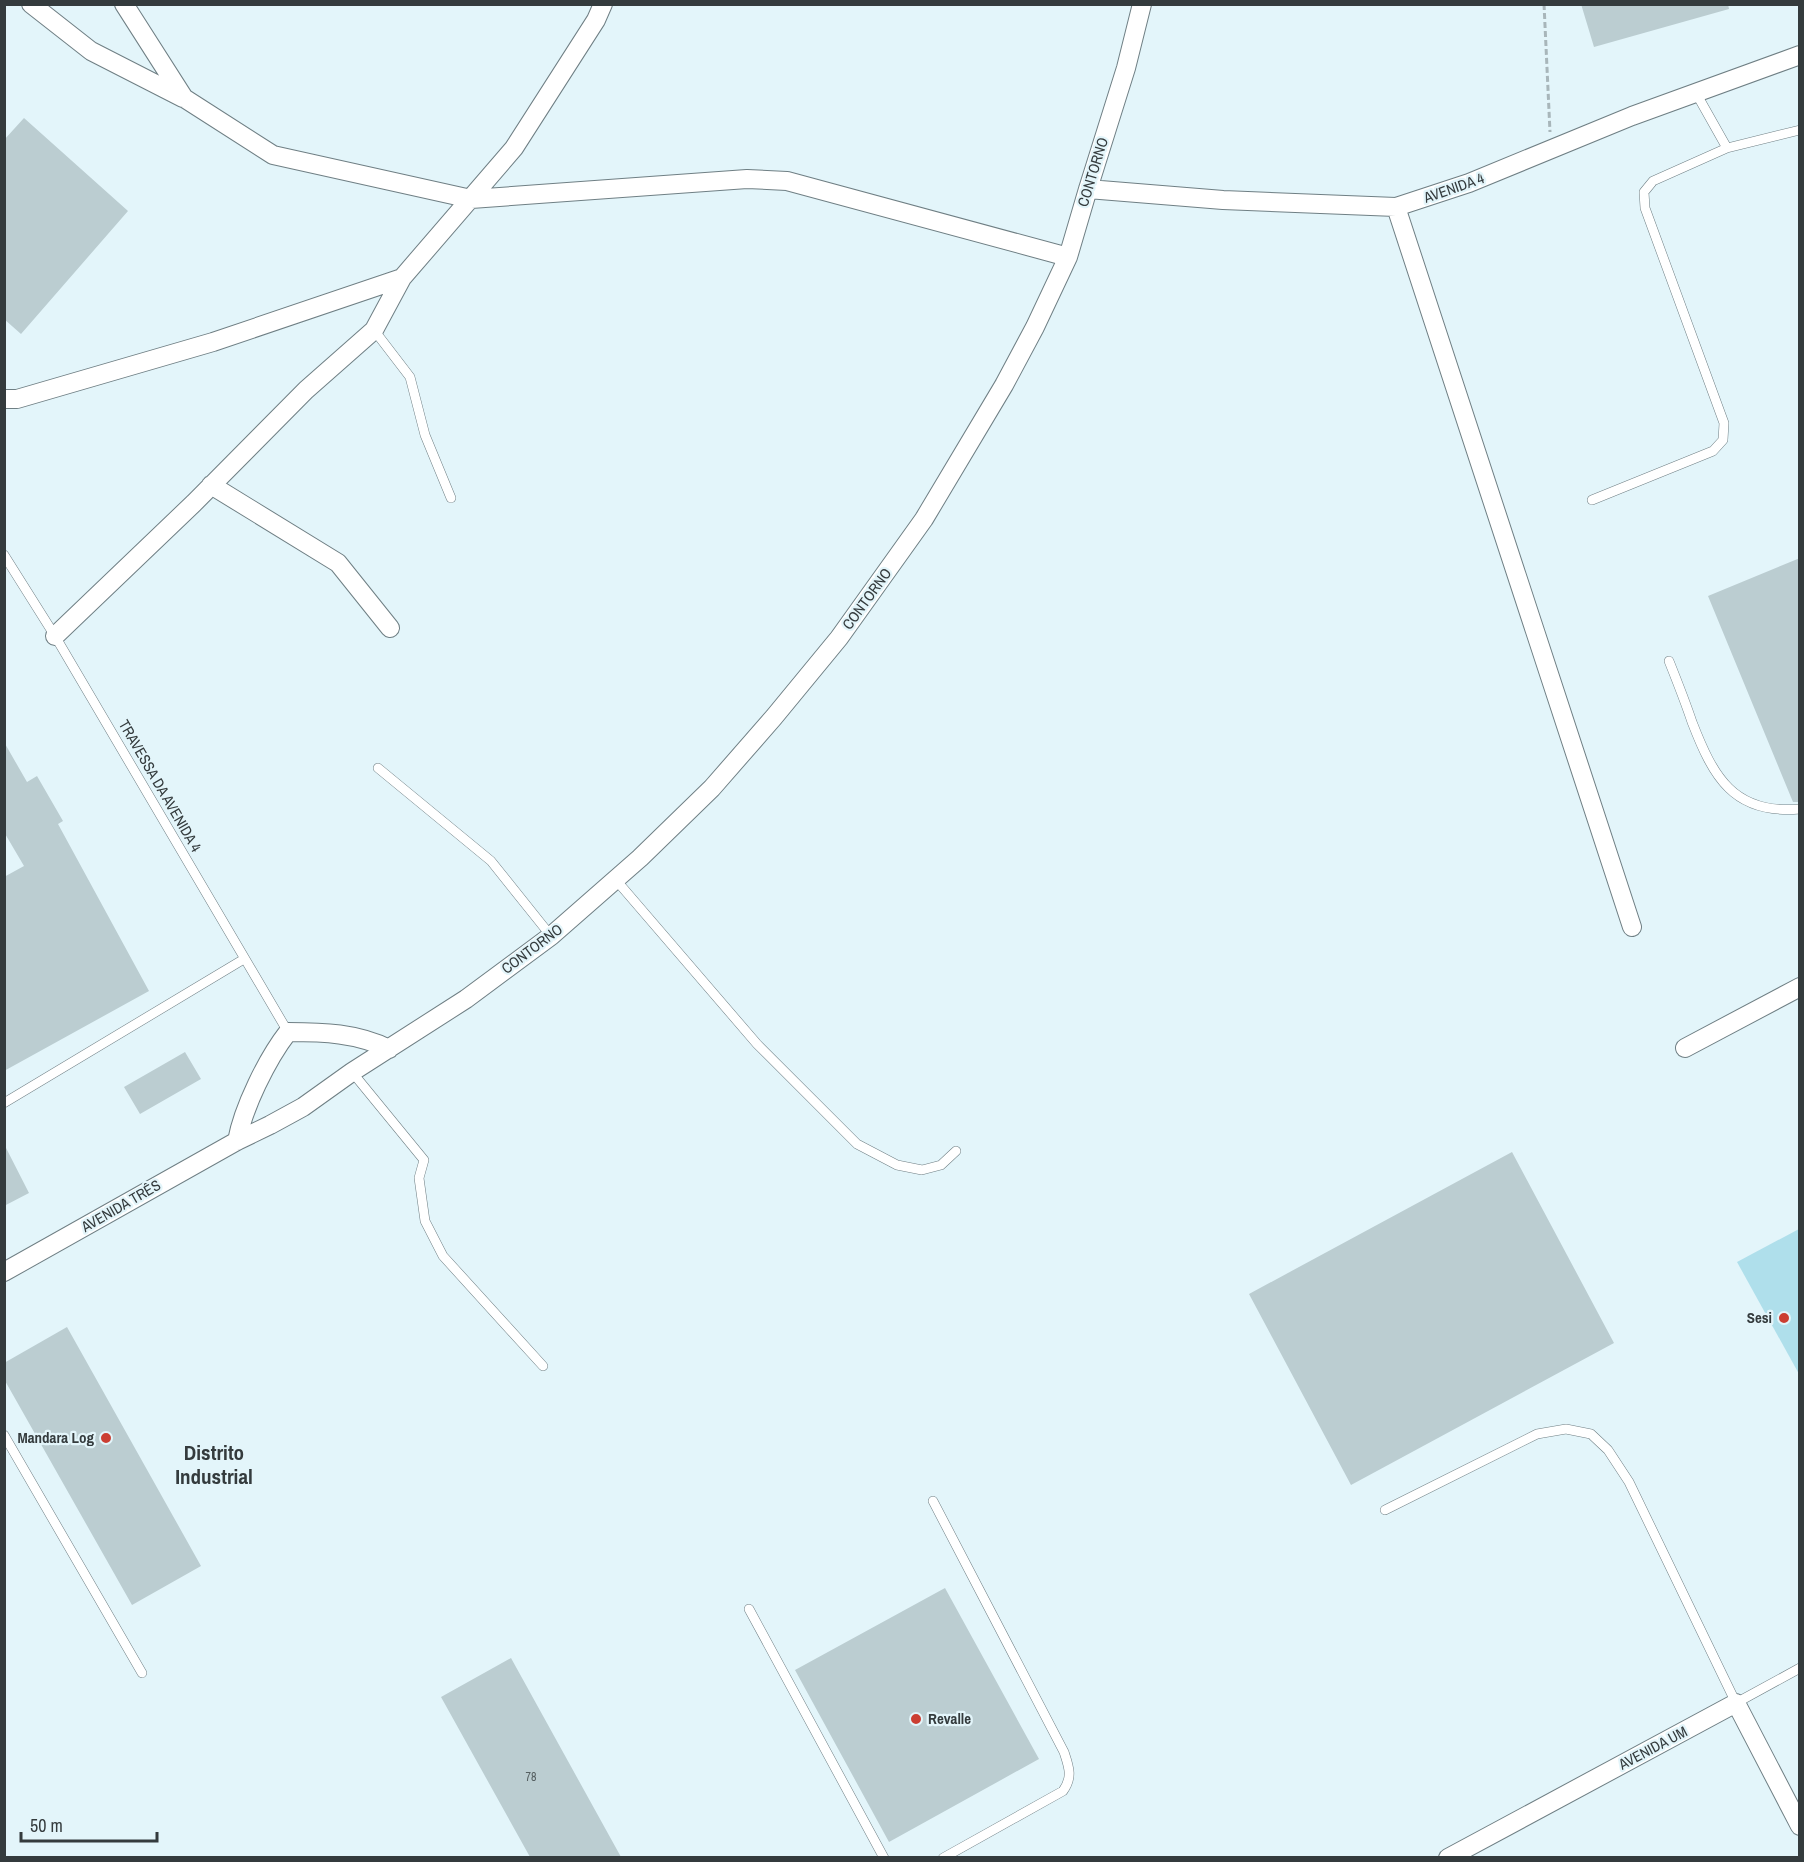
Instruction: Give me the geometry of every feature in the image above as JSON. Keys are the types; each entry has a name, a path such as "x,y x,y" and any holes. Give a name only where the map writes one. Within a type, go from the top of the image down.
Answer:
{"street":[{"path":"31,4 91,51 184,98 273,155 471,200 747,179 787,181 1068,257"},
{"path":"124,4 184,98"},
{"path":"55,636 306,390 374,330 402,278 514,148 596,20 603,4"},
{"name":"CONTORNO","path":"352,1072 466,999 551,936 640,858 719,779 782,708 875,590 924,519 983,420 1035,327 1068,257 1126,68 1142,4"},
{"name":"AVENIDA 4","path":"1088,189 1223,200 1396,207 1468,183 1632,116 1800,55"},
{"path":"1396,207 1632,927"},
{"path":"4,399 17,399 213,342 402,278"},
{"path":"211,485 338,563 390,628"},
{"path":"1685,1048 1800,987"},
{"path":"237,1141 241,1120 269,1062 288,1032 349,1036 373,1041 389,1049"},
{"name":"AVENIDA TRÊS","path":"4,1272 237,1141 303,1107 352,1072"},
{"path":"1736,1703 1800,1826"},
{"name":"AVENIDA UM","path":"1448,1857 1736,1703"}],"lane":[{"path":"1696,93 1727,148"},
{"path":"1592,500 1713,451 1723,440 1725,423 1645,208 1644,192 1653,181 1727,148 1800,130"},
{"path":"374,330 410,377 425,435 450,498"},
{"name":"TRAVESSA DA AVENIDA 4","path":"4,555 55,636 288,1032"},
{"path":"1669,661 1707,759 1720,779 1735,794 1751,804 1800,809"},
{"path":"378,768 491,861 551,936"},
{"path":"616,880 758,1044 857,1144 897,1165 922,1170 941,1165 956,1151"},
{"path":"4,1102 244,960"},
{"path":"352,1072 424,1160 419,1178 425,1221 443,1256 543,1366"},
{"path":"1385,1510 1537,1434 1566,1429 1591,1434 1608,1450 1629,1482 1736,1703 1800,1668"},
{"path":"4,1435 142,1673"},
{"path":"933,1501 1064,1752 1070,1774 1063,1791 943,1857"},
{"path":"749,1609 884,1857"}],"path":[{"path":"1544,4 1550,151"}],"shaded area":[{"name":"Sesi","path":"1799,1229 1799,1374 1737,1262"}],"building":[{"path":"1581,4 1728,4 1729,9 1594,47"},
{"path":"24,118 128,211 21,334 4,319 4,140"},
{"path":"1800,558 1800,802 1793,802 1708,596"},
{"path":"4,742 27,782 37,776 63,821 58,824 149,991 4,1071 4,877 24,866 4,832"},
{"path":"185,1052 201,1079 140,1114 124,1087"},
{"path":"4,1144 29,1193 4,1206"},
{"path":"1512,1152 1614,1343 1351,1485 1249,1294"},
{"path":"67,1327 201,1566 132,1605 4,1379 4,1363"},
{"path":"945,1588 1039,1759 889,1842 795,1670"},
{"path":"511,1658 621,1857 530,1857 441,1697"}],"place":[{"name":"Sesi","path":"1784,1318"},
{"name":"Mandara Log","path":"106,1438"},
{"name":"Revalle","path":"916,1719"}],"district":[{"name":"Distrito Industrial","path":"214,1465"}]}
